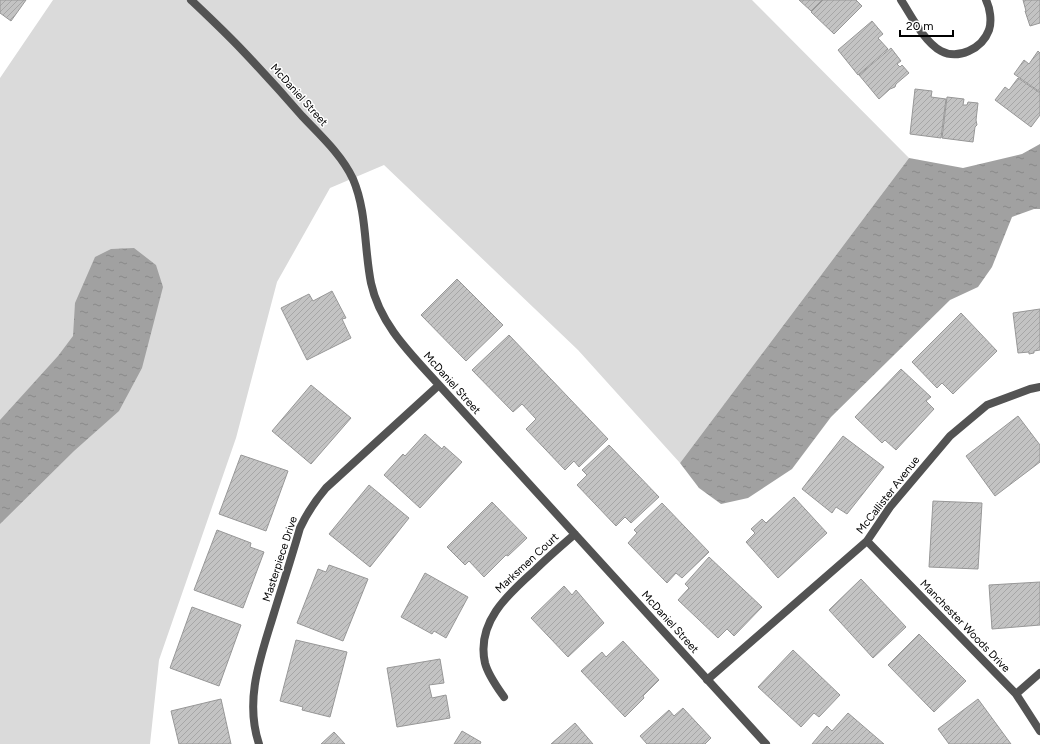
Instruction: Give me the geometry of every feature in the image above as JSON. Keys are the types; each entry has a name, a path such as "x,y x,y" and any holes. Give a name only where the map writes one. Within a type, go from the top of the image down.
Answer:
{"street":[{"name":"McDaniel Street","path":"191,0 242,50 326,141 347,167 353,179 362,206 369,271 376,300 392,330 403,345 766,744"},
{"path":"901,0 926,38 940,51 954,55 970,51 982,42 989,30 990,16 986,0"},
{"name":"Masterpiece Drive","path":"259,744 253,719 253,702 258,664 300,528 306,516 315,501 326,488 439,385"},
{"name":"McCallister Avenue","path":"708,680 867,541 890,507 950,436 987,405 1030,388 1040,387"},
{"name":"Marksmen Court","path":"504,698 485,664 484,638 490,621 498,606 510,592 575,534"},
{"name":"Manchester Woods Drive","path":"867,541 1016,694 1040,731"},
{"path":"1016,694 1040,674"}],"shaded area":[{"path":"53,0 752,0 909,158 680,463 578,350 384,165 330,188 277,282 236,438 159,660 150,744 0,744 0,78"}],"water":[{"path":"1040,144 1040,209 1034,209 1012,217 992,267 978,287 950,300 831,417 792,469 748,498 721,504 699,488 680,463 909,158 963,168 1022,154"},
{"path":"134,248 156,265 163,287 142,368 119,411 74,451 0,524 0,420 58,356 73,336 75,303 95,257 111,249"}],"building":[{"path":"0,0 26,0 11,21 0,13"},
{"path":"799,0 822,0 811,11"},
{"path":"823,0 856,0 862,6 834,34 811,12"},
{"path":"1023,0 1040,0 1040,23 1030,26"},
{"path":"872,21 883,34 878,38 888,49 858,75 838,50"},
{"path":"891,48 901,61 897,64 900,67 902,65 909,73 896,84 895,87 890,89 879,99 859,75"},
{"path":"1038,51 1040,53 1040,92 1014,74 1024,60 1029,64"},
{"path":"1018,78 1040,93 1040,115 1031,127 995,100 1005,87 1009,90"},
{"path":"915,89 932,91 931,97 946,99 941,138 910,134"},
{"path":"947,97 964,99 963,105 967,105 968,102 978,103 976,120 977,125 975,127 973,142 942,138"},
{"path":"457,279 503,325 466,361 421,315"},
{"path":"332,291 346,318 342,319 351,338 307,360 281,308 309,294 313,301"},
{"path":"1040,309 1040,350 1029,354 1029,352 1018,353 1013,313"},
{"path":"961,313 997,351 953,394 942,383 937,388 912,362"},
{"path":"509,335 608,439 579,467 574,461 565,470 526,429 536,419 522,404 513,412 472,370"},
{"path":"901,369 931,397 926,401 934,409 896,450 885,440 882,443 855,417"},
{"path":"311,385 351,418 311,464 272,431"},
{"path":"1018,416 1040,445 1040,462 995,496 966,456"},
{"path":"425,434 442,449 444,446 462,462 420,508 384,475 403,454 405,456"},
{"path":"843,436 884,467 847,514 836,507 832,513 802,489"},
{"path":"609,445 659,497 631,523 625,517 616,526 577,485 587,475 582,470"},
{"path":"241,455 288,471 266,531 219,514"},
{"path":"369,485 409,518 370,567 329,534"},
{"path":"794,497 827,533 778,578 746,542 755,533 751,529 762,519 766,523"},
{"path":"933,501 982,503 978,569 929,567"},
{"path":"492,502 527,538 508,556 506,555 484,577 469,561 465,565 447,547"},
{"path":"662,503 709,552 682,578 676,573 667,583 628,543 637,533 634,530"},
{"path":"217,530 251,543 250,547 264,552 243,608 194,590"},
{"path":"709,557 762,607 734,636 727,629 718,638 678,600 689,588 685,584"},
{"path":"329,565 368,579 343,641 297,623 318,569 326,572"},
{"path":"425,573 468,597 446,638 434,631 432,634 401,617"},
{"path":"861,579 906,627 873,658 829,610"},
{"path":"1040,582 1040,625 992,629 989,585"},
{"path":"564,586 572,595 576,590 604,623 568,657 531,618"},
{"path":"192,607 241,625 219,686 170,668"},
{"path":"919,634 966,681 934,712 888,665"},
{"path":"296,640 347,652 330,717 302,710 303,707 280,701"},
{"path":"623,641 659,680 625,717 581,671 602,652 606,657"},
{"path":"793,650 840,695 819,717 814,713 801,727 758,687"},
{"path":"440,659 444,683 429,685 432,698 446,695 450,718 397,727 387,668"},
{"path":"221,699 231,744 179,744 171,711"},
{"path":"978,699 1011,744 949,744 938,729"},
{"path":"683,708 711,738 705,744 647,744 640,736 669,710 674,716"},
{"path":"848,713 884,744 812,744 827,726 832,731"},
{"path":"575,723 593,744 551,744"},
{"path":"462,731 481,742 480,744 454,744"},
{"path":"334,732 345,744 321,744"}]}
